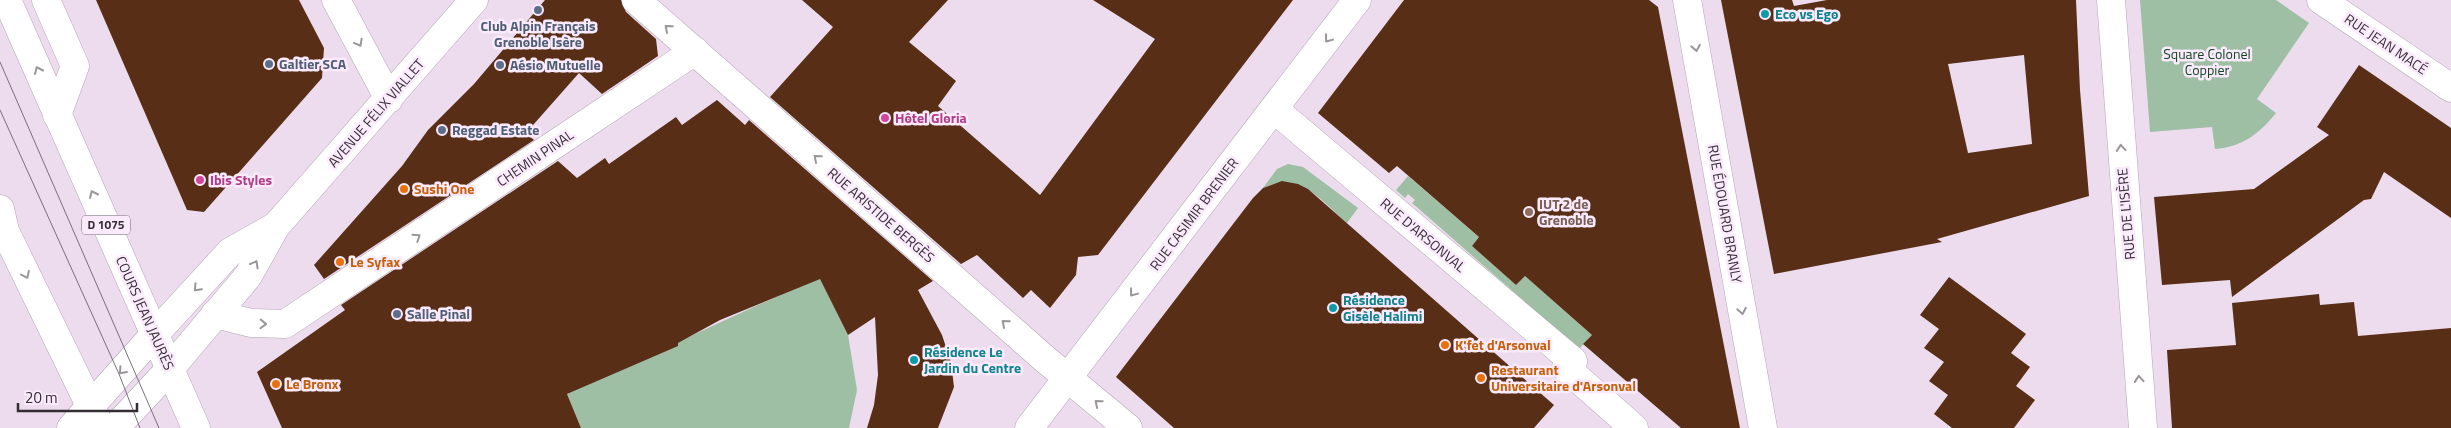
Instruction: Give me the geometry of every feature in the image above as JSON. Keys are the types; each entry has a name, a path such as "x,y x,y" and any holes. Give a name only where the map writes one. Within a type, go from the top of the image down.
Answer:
{"street":[{"name":"COURS JEAN JAURÈS","path":"7,0 196,428"},
{"path":"46,0 75,66 58,115"},
{"path":"336,0 389,99"},
{"name":"AVENUE FÉLIX VIALLET","path":"115,428 169,370 248,276 276,226 474,0"},
{"name":"RUE ARISTIDE BERGÈS","path":"636,0 1128,428"},
{"name":"RUE CASIMIR BRENIER","path":"1029,428 1357,0"},
{"name":"RUE ÉDOUARD BRANLY","path":"1687,0 1763,428"},
{"name":"RUE DE L'ISÈRE","path":"2110,0 2143,428"},
{"name":"RUE JEAN MACÉ","path":"2320,0 2451,88"},
{"name":"CHEMIN PINAL","path":"216,314 251,323 285,324 694,51"},
{"name":"RUE D'ARSONVAL","path":"1274,109 1569,365 1634,428"},
{"path":"0,209 7,248 95,417"},
{"name":"AVENUE FÉLIX VIALLET","path":"70,428 95,417 154,335 230,252 276,226"}],"green space":[{"name":"Square Colonel Coppier","path":"2140,0 2276,0 2309,23 2257,99 2276,113 2249,138 2225,148 2215,149 2212,127 2150,132"},
{"path":"1288,164 1303,167 1358,208 1347,223 1309,190 1288,183 1263,188 1277,169"},
{"path":"1408,176 1479,237 1472,246 1516,285 1525,276 1592,335 1579,349 1412,203 1415,200 1408,194 1405,198 1396,190"},
{"path":"820,278 848,335 857,390 849,428 581,428 567,394"}],"building":[{"name":"Galtier SCA","path":"96,0 299,0 324,48 322,78 204,212 187,210"},
{"path":"545,0 621,0 626,12 656,39 658,56 602,94 579,73 526,133 534,140 324,279 314,265 402,166 428,130 474,84"},
{"path":"802,0 948,0 909,42 956,81 938,106 1040,195 1155,39 1093,0 1293,0 1098,255 1078,257 1076,275 1050,308 1031,290 1023,298 977,255 961,264 770,97 833,27"},
{"name":"IUT 2 de Grenoble","path":"1404,0 1649,0 1658,7 1740,428 1681,428 1583,344 1592,335 1525,276 1516,285 1472,246 1479,237 1397,166 1389,173 1318,113"},
{"path":"1721,0 1792,0 1794,6 1827,0 2076,0 2080,90 2089,196 1937,239 1942,242 1774,274","holes":["2024,55 2032,144 1968,153 1948,64"]},
{"path":"2359,65 2451,128 2451,218 2384,172 2371,199 2364,200 2232,297 2230,280 2162,285 2154,197 2254,189 2329,135 2317,127"},
{"path":"717,100 745,125 749,120 933,281 918,290 942,335 951,362 954,387 938,428 867,428 874,405 878,375 875,317 848,335 820,279 720,320 678,343 678,346 567,394 581,428 282,428 257,372 345,310 341,305 558,161 577,178 605,158 609,164 676,117 682,125"},
{"name":"Résidence Gisèle Halimi","path":"1282,181 1298,184 1308,189 1554,405 1534,428 1174,428 1116,377 1253,198 1263,188"},
{"path":"1949,277 2026,334 2011,353 2030,367 2016,386 2035,400 2014,428 1952,428 1934,414 1948,395 1929,381 1944,362 1924,348 1939,329 1920,315"},
{"path":"2319,294 2320,305 2354,302 2358,336 2451,328 2451,428 2172,428 2167,350 2236,345 2232,303"}],"tram line":[{"path":"0,62 159,428"},
{"path":"0,110 119,374 140,428"}],"place":[{"name":"Club Alpin Français Grenoble Isère","path":"538,10"},
{"name":"Eco vs Ego","path":"1765,14"},
{"name":"Galtier SCA","path":"269,64"},
{"name":"Aésio Mutuelle","path":"500,65"},
{"name":"Hôtel Gloria","path":"885,118"},
{"name":"Reggad Estate","path":"442,130"},
{"name":"Ibis Styles","path":"200,180"},
{"name":"Sushi One","path":"404,189"},
{"name":"IUT 2 de Grenoble","path":"1529,212"},
{"name":"Le Syfax","path":"340,262"},
{"name":"Résidence Gisèle Halimi","path":"1333,308"},
{"name":"Salle Pinal","path":"397,314"},
{"name":"K'fet d'Arsonval","path":"1445,345"},
{"name":"Résidence Le Jardin du Centre","path":"914,360"},
{"name":"Restaurant Universitaire d'Arsonval","path":"1481,378"},
{"name":"Le Bronx","path":"276,384"}]}
